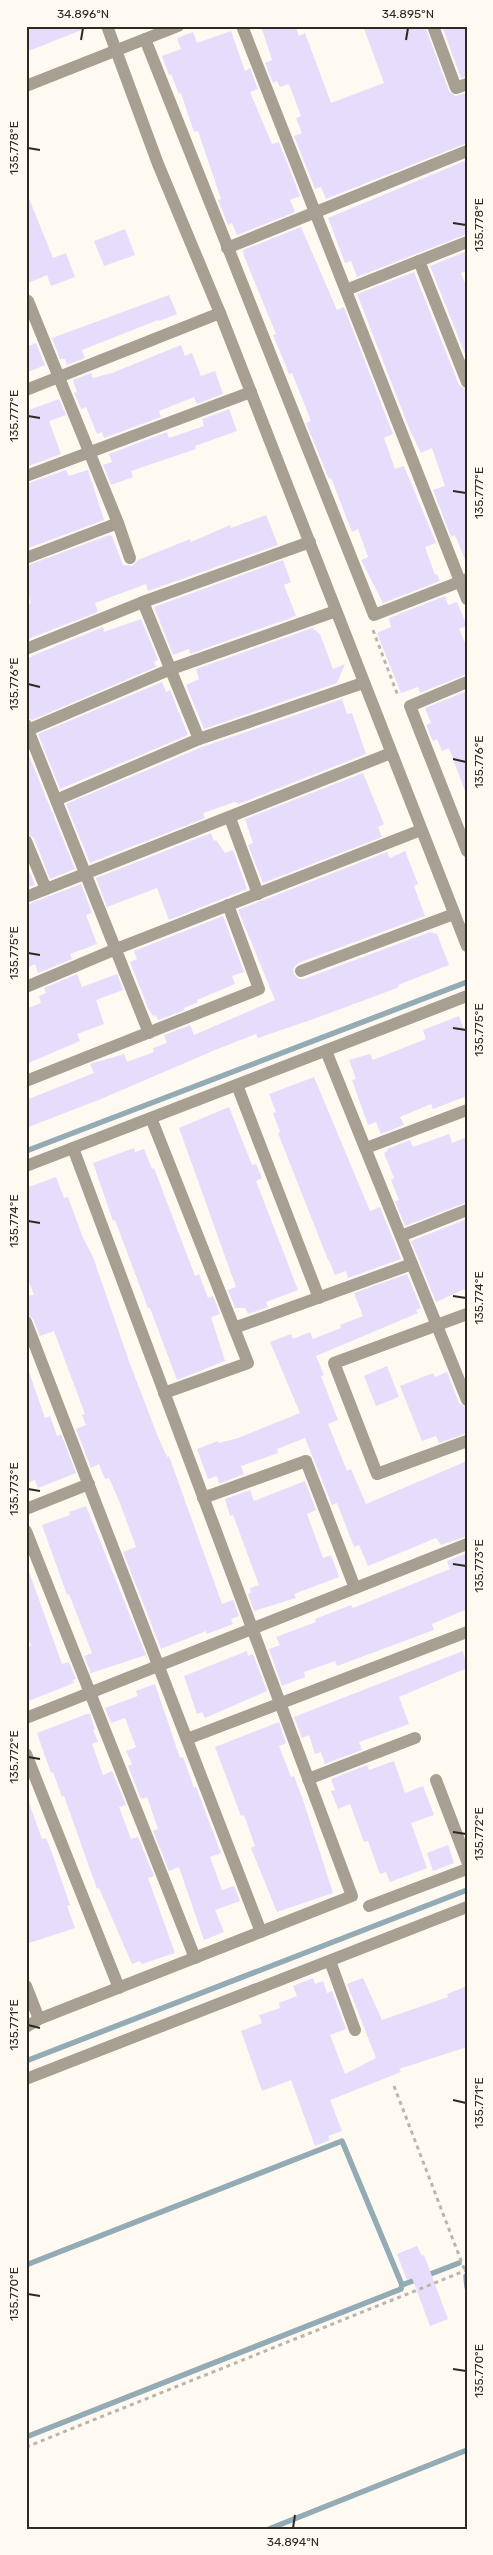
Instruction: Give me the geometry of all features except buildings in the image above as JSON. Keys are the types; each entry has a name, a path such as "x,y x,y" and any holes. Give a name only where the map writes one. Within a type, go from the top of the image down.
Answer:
{"street":[{"path":"107,26 158,164 220,313 467,946"},
{"path":"26,86 178,26"},
{"path":"242,26 463,581 467,598"},
{"path":"433,26 456,88 467,84"},
{"path":"145,39 374,615 463,581"},
{"path":"227,248 467,151"},
{"path":"346,290 467,242"},
{"path":"419,261 467,382"},
{"path":"26,302 28,301 118,523 130,558"},
{"path":"26,390 220,313"},
{"path":"26,476 251,392"},
{"path":"26,558 118,523"},
{"path":"26,649 143,602 310,542"},
{"path":"143,602 199,739"},
{"path":"149,1032 27,727 171,669 336,611"},
{"path":"467,682 410,706 467,851"},
{"path":"56,800 199,739 363,683"},
{"path":"26,897 391,753"},
{"path":"230,818 258,894"},
{"path":"26,987 116,949 421,830"},
{"path":"26,841 46,889"},
{"path":"26,1082 258,989 228,905"},
{"path":"301,971 454,914"},
{"path":"26,1166 467,996"},
{"path":"326,1051 467,1400"},
{"path":"237,1085 319,1298"},
{"path":"366,1148 467,1110"},
{"path":"151,1118 248,1364 164,1393"},
{"path":"26,2026 39,2019 352,1896 73,1148"},
{"path":"401,1236 467,1210"},
{"path":"234,1328 412,1264"},
{"path":"467,1314 334,1363 378,1474 467,1441"},
{"path":"26,1322 261,1932"},
{"path":"203,1498 306,1461 355,1588"},
{"path":"26,1509 89,1484"},
{"path":"26,1530 195,1958"},
{"path":"26,1718 467,1544"},
{"path":"187,1739 467,1632"},
{"path":"308,1779 415,1738"},
{"path":"26,1754 118,1988"},
{"path":"369,1906 465,1871 436,1780"},
{"path":"26,2079 467,1907"},
{"path":"330,1961 354,2030"},
{"path":"26,1986 39,2019"}],"path":[{"path":"374,615 373,632 396,695 410,706"},
{"path":"26,2447 466,2270 394,2086"}],"waterway":[{"path":"26,1151 467,982"},
{"path":"26,2061 467,1890"},
{"path":"26,2265 342,2141 402,2285"},
{"path":"26,2437 401,2289 402,2285 459,2263"},
{"path":"466,2276 467,2287"},
{"path":"269,2529 467,2450"}]}
